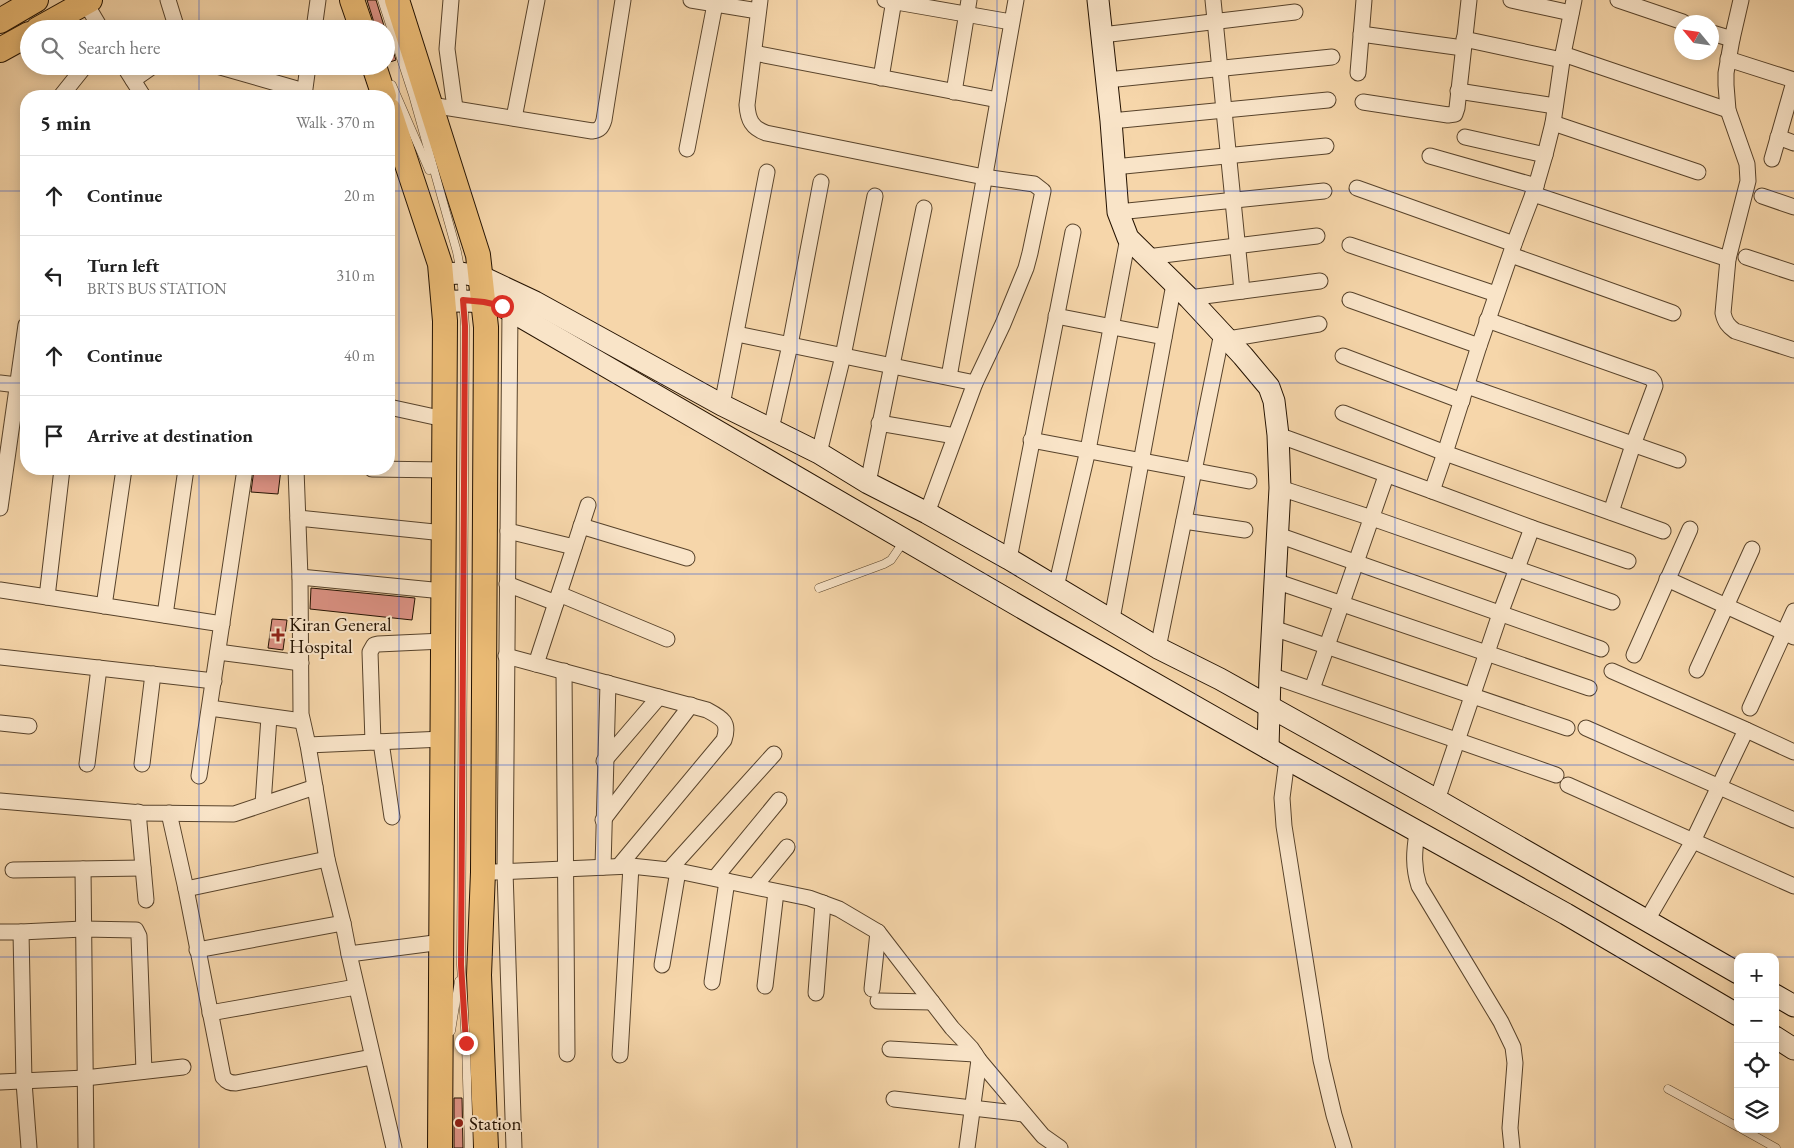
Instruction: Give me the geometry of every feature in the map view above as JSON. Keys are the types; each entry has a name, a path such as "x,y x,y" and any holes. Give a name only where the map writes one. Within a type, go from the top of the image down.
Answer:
{"main road":[{"path":"0,21 36,0"},
{"path":"352,0 359,20"},
{"path":"398,0 478,254 461,275 463,301 444,419 440,1148"},
{"path":"54,20 87,1"},
{"path":"0,50 20,39"},
{"path":"395,128 440,264 461,275"},
{"path":"461,275 463,301 486,336 494,872 479,975 486,1148"}],"street":[{"path":"168,0 174,20"},
{"path":"315,20 318,0"},
{"path":"451,0 447,50 455,108"},
{"path":"514,118 537,0"},
{"path":"431,104 592,131 598,130 602,127 623,0"},
{"path":"691,0 714,4 759,5 747,105 749,120 753,127 760,131 984,177 1034,184 1041,188 1043,195 1026,268 1003,324 975,383 927,513"},
{"path":"881,78 891,0 968,7 1012,22"},
{"path":"949,377 1016,0"},
{"path":"1098,0 1111,121 1118,212 1128,238 1225,336 1262,378 1273,394 1278,435 1280,488 1270,675 1264,703 1261,744"},
{"path":"1213,0 1242,291"},
{"path":"1358,74 1364,0"},
{"path":"1363,102 1451,115 1456,112 1469,0"},
{"path":"1432,491 1446,453 1478,346 1545,155 1553,124 1562,57 1573,6 1511,0"},
{"path":"1618,0 1674,19"},
{"path":"1741,0 1728,59 1726,85 1728,110 1747,164 1748,174 1728,260 1723,313 1725,321 1735,330 1793,345"},
{"path":"87,1 96,20"},
{"path":"687,149 714,4"},
{"path":"954,92 968,7"},
{"path":"1102,35 1295,12"},
{"path":"1361,34 1463,44 1562,57 1728,110"},
{"path":"1719,35 1732,40"},
{"path":"754,53 998,100"},
{"path":"1107,80 1332,57"},
{"path":"1728,59 1794,81 1772,159"},
{"path":"67,90 78,75"},
{"path":"130,75 139,90"},
{"path":"133,80 140,75"},
{"path":"246,75 294,90"},
{"path":"304,90 307,75"},
{"path":"1458,91 1555,106"},
{"path":"1111,121 1328,100"},
{"path":"1553,124 1698,172"},
{"path":"1464,137 1545,155"},
{"path":"1778,137 1794,143"},
{"path":"1114,167 1326,146"},
{"path":"1430,156 1534,190 1728,260"},
{"path":"722,405 767,172"},
{"path":"771,429 790,345 821,182"},
{"path":"1357,188 1673,313"},
{"path":"1118,212 1324,190"},
{"path":"819,452 843,356 875,196"},
{"path":"1762,196 1794,207"},
{"path":"868,483 924,208"},
{"path":"1009,559 1072,232"},
{"path":"1147,257 1317,236"},
{"path":"1056,587 1088,450 1128,238"},
{"path":"1350,244 1496,294"},
{"path":"1746,257 1794,273"},
{"path":"461,275 506,288 535,302 722,405 819,452 868,483 927,513 1009,559 1158,648 1264,703 1734,971"},
{"path":"1182,291 1242,291 1320,281"},
{"path":"506,288 510,311 506,656 494,872 514,1148"},
{"path":"1112,619 1164,337 1182,291"},
{"path":"1350,300 1478,346"},
{"path":"463,301 502,306 1212,717 1417,833 1566,914 1734,1013"},
{"path":"1056,316 1164,337"},
{"path":"1487,320 1651,378 1654,382 1655,386 1633,444 1611,512"},
{"path":"1225,336 1319,324"},
{"path":"737,334 975,383"},
{"path":"1158,648 1194,471 1225,336"},
{"path":"1343,356 1462,401"},
{"path":"0,383 20,385"},
{"path":"1467,386 1678,460"},
{"path":"0,508 20,396"},
{"path":"395,408 444,419"},
{"path":"1343,413 1446,453 1663,531"},
{"path":"879,423 955,436"},
{"path":"1278,435 1386,476 1628,561"},
{"path":"1031,440 1249,481"},
{"path":"395,469 444,470"},
{"path":"47,597 61,475"},
{"path":"104,606 123,475"},
{"path":"165,616 185,475"},
{"path":"200,776 245,475"},
{"path":"296,475 300,577 300,714 308,745 327,859 394,1148"},
{"path":"1312,690 1386,476"},
{"path":"1280,488 1372,518 1516,570 1612,602"},
{"path":"536,664 588,505"},
{"path":"298,518 444,533"},
{"path":"1184,521 1245,530"},
{"path":"581,526 687,558"},
{"path":"1437,800 1500,614 1532,528"},
{"path":"1634,655 1690,529"},
{"path":"508,531 574,547"},
{"path":"1278,535 1601,648"},
{"path":"1697,670 1752,549"},
{"path":"300,577 444,591"},
{"path":"1667,579 1789,634"},
{"path":"1274,581 1589,688"},
{"path":"507,584 558,598 667,639"},
{"path":"0,590 222,624"},
{"path":"1750,708 1789,634 1794,611"},
{"path":"1273,628 1567,728"},
{"path":"392,817 377,742 370,652 378,644 443,641"},
{"path":"218,652 300,662"},
{"path":"506,656 707,710 718,715 725,722 728,730 724,740 625,866 620,1054"},
{"path":"0,657 214,681"},
{"path":"87,764 99,668"},
{"path":"564,671 567,1054"},
{"path":"1612,671 1794,752"},
{"path":"142,764 153,674"},
{"path":"1270,675 1458,740 1562,780 1794,886"},
{"path":"602,867 608,683"},
{"path":"604,761 659,697"},
{"path":"603,820 690,705"},
{"path":"210,708 302,721"},
{"path":"263,804 269,717"},
{"path":"0,723 29,726"},
{"path":"1586,728 1794,820"},
{"path":"1648,920 1693,841 1746,730"},
{"path":"308,745 443,739"},
{"path":"662,965 674,870 774,754"},
{"path":"1286,759 1282,798 1284,826 1321,1060 1344,1148"},
{"path":"0,801 138,812 234,814 315,787"},
{"path":"712,982 721,880 779,800"},
{"path":"138,812 146,900"},
{"path":"168,813 186,889 223,1077 229,1083 236,1083 372,1057"},
{"path":"1417,833 1413,854 1419,886 1502,1022 1512,1048 1515,1062 1510,1117 1512,1148"},
{"path":"755,886 787,847"},
{"path":"186,889 327,859"},
{"path":"494,872 625,866 674,870 809,898 839,909 878,932 952,1028 1024,1114 1043,1136 1060,1148"},
{"path":"13,870 143,868"},
{"path":"83,869 86,1148"},
{"path":"765,986 776,892"},
{"path":"816,992 823,903"},
{"path":"197,950 343,922"},
{"path":"0,932 133,929 139,932 144,1072"},
{"path":"21,932 24,1082 29,1148"},
{"path":"878,932 875,995 932,1002"},
{"path":"349,954 442,942"},
{"path":"210,1013 356,987"},
{"path":"1779,997 1794,1006"},
{"path":"1779,1040 1794,1049"},
{"path":"890,1049 977,1057"},
{"path":"967,1148 973,1108 977,1057"},
{"path":"0,1082 85,1078 184,1067"},
{"path":"894,1099 1024,1114"}],"lane":[{"path":"382,0 389,20"},
{"path":"395,40 413,95 461,275"},
{"path":"382,79 394,90"},
{"path":"395,92 439,193"},
{"path":"463,301 465,326 461,965 466,1043 469,1148"},
{"path":"819,588 891,560 905,540"},
{"path":"450,1042 461,965"},
{"path":"1668,1089 1734,1125"},
{"path":"1748,1133 1771,1147"}],"building":[{"path":"367,0 376,0 382,20 373,20"},
{"path":"253,475 280,475 278,494 251,492"},
{"path":"311,588 415,598 412,620 310,609"},
{"path":"272,619 287,620 283,650 268,648"},
{"name":"Station","path":"454,1098 462,1098 463,1148 454,1148"}],"place":[{"name":"Kiran General Hospital","path":"278,635"},
{"name":"Station","path":"459,1123"}],"route":[{"path":"466,1043 461,965 465,326 463,300 502,306"}]}
